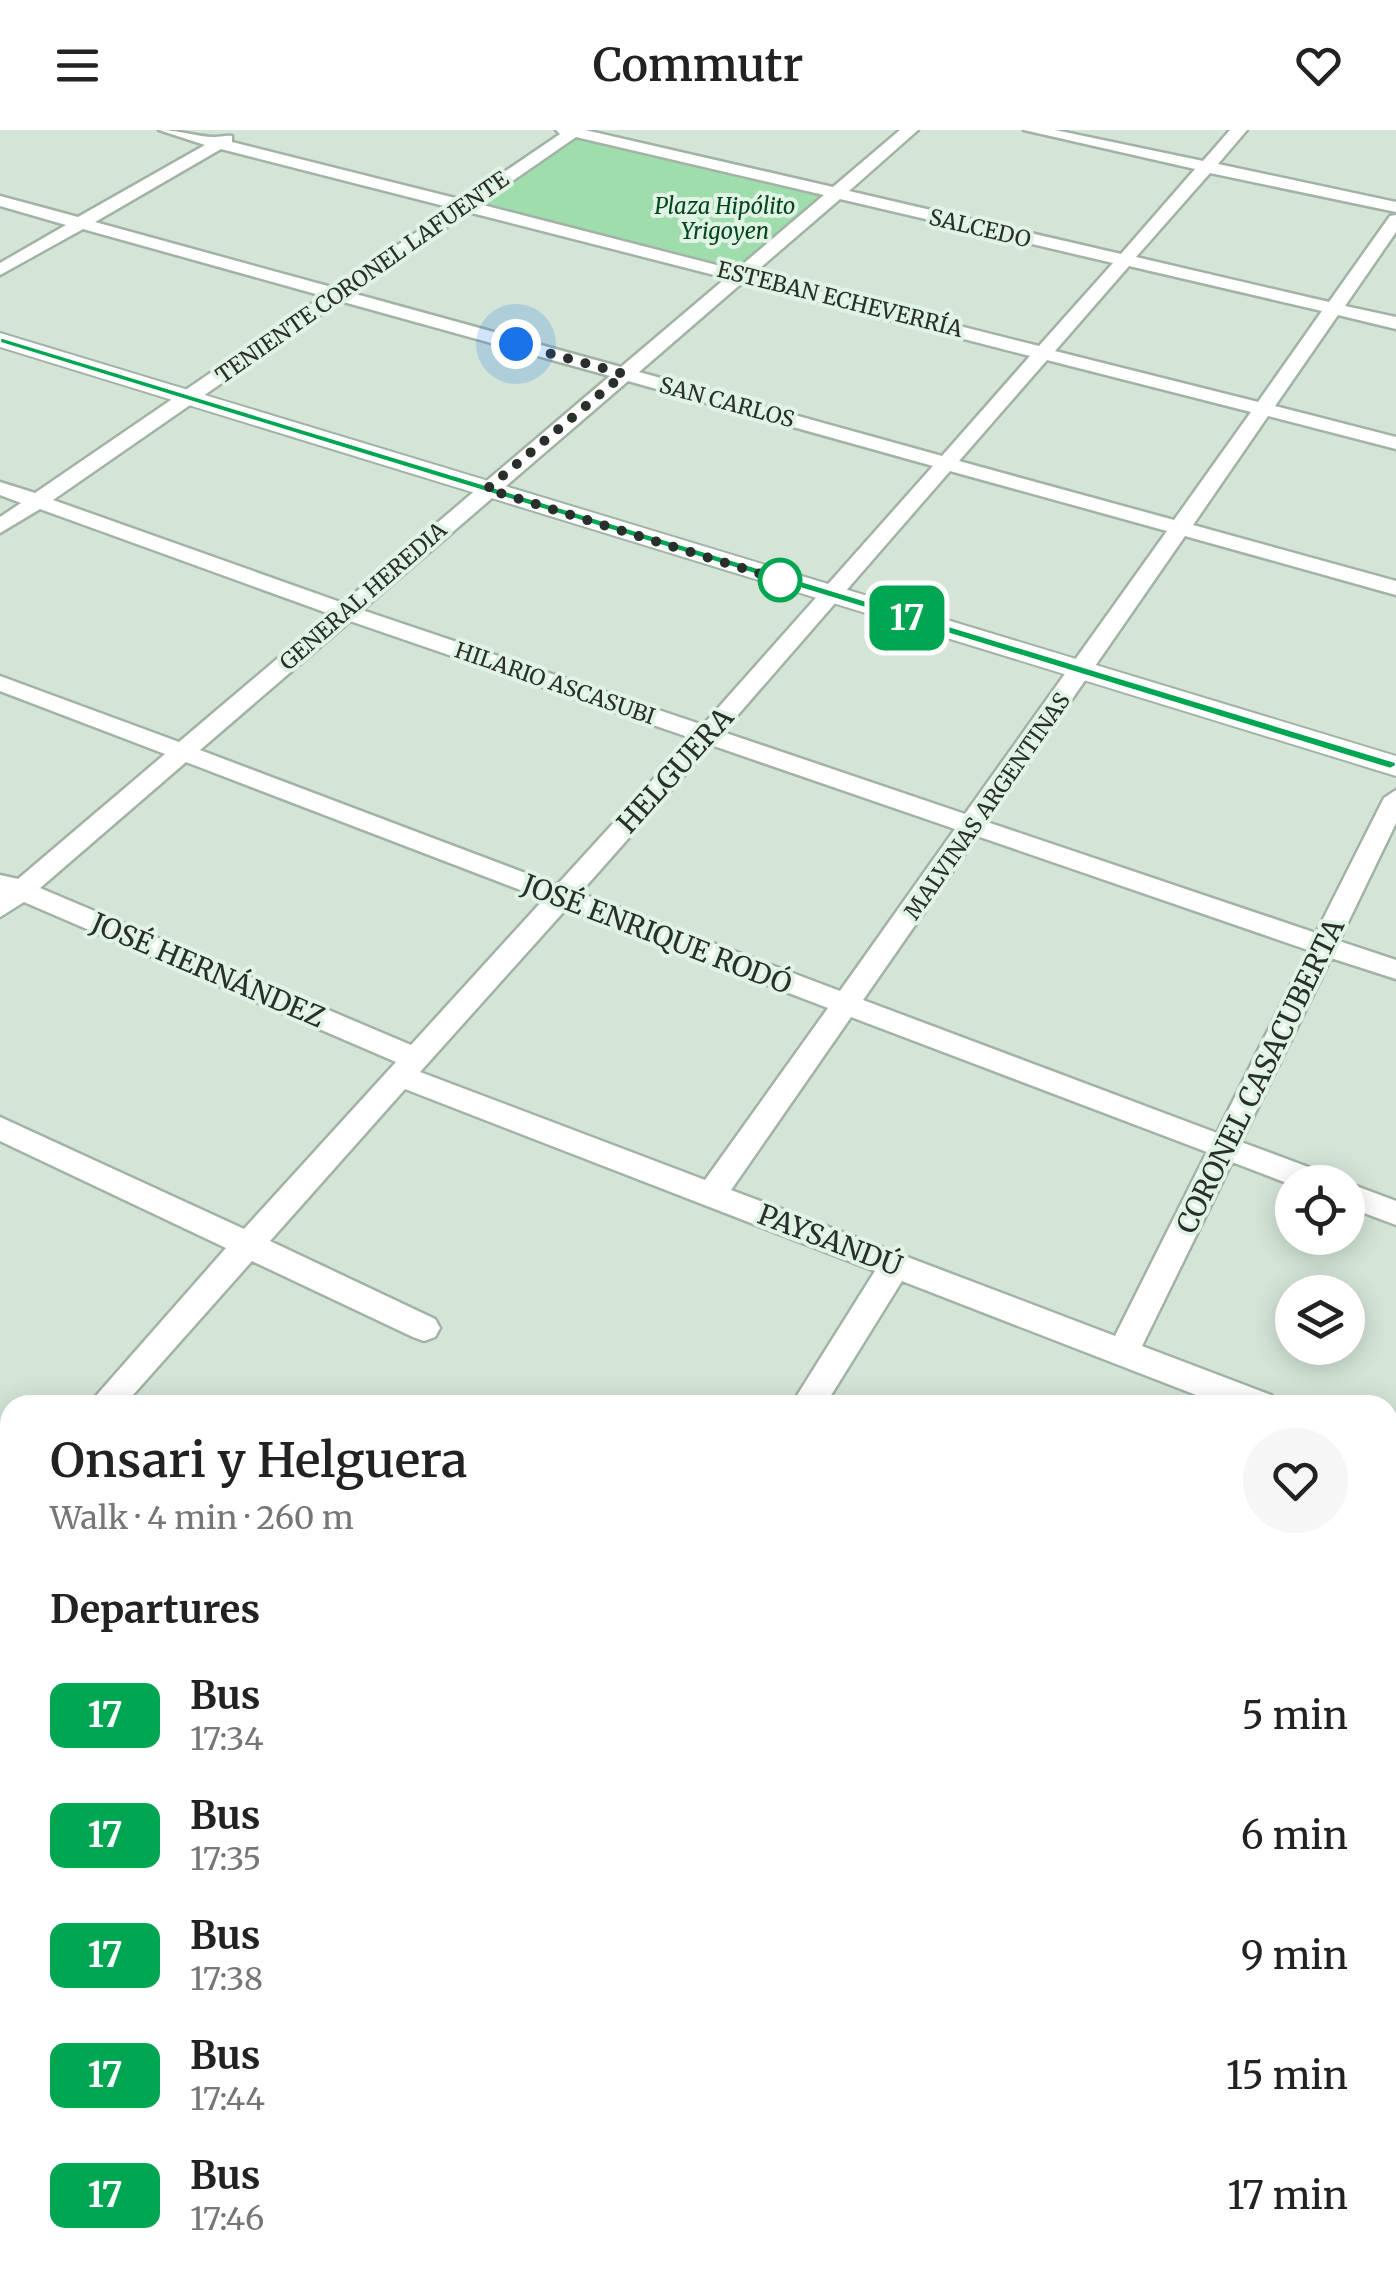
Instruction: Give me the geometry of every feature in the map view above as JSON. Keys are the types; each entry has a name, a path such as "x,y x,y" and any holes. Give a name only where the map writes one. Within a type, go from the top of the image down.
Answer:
{"street":[{"name":"ESTEBAN ECHEVERRÍA","path":"167,130 1396,442"},
{"path":"0,270 242,130"},
{"name":"GENERAL HEREDIA","path":"7,893 182,753 910,130"},
{"path":"1032,130 1396,207"},
{"name":"HELGUERA","path":"113,1395 707,735 1239,130"},
{"name":"SALCEDO","path":"571,131 1396,323"},
{"name":"TENIENTE CORONEL LAFUENTE","path":"0,527 571,131"},
{"name":"SAN CARLOS","path":"0,201 1396,588"},
{"name":"MALVINAS ARGENTINAS","path":"712,1194 1396,220"},
{"path":"0,340 1396,766"},
{"name":"HILARIO ASCASUBI","path":"0,488 346,612 1396,970"},
{"name":"JOSÉ ENRIQUE RODÓ","path":"0,683 845,1007 1275,1167"},
{"name":"CORONEL CASACUBERTA","path":"1123,1353 1396,798"},
{"name":"JOSÉ HERNÁNDEZ","path":"7,893 408,1067"},
{"name":"PAYSANDÚ","path":"408,1067 712,1194 1234,1395"},
{"path":"0,1128 424,1328"},
{"path":"1365,1202 1396,1214"},
{"path":"813,1395 895,1266"}],"green space":[{"name":"Plaza Hipólito Yrigoyen","path":"573,132 837,194 740,274 467,205"}],"bus line":[{"name":"17","path":"0,340 1396,766"}],"route":[{"path":"516,344 624,374 487,489 787,582 780,580"}]}
